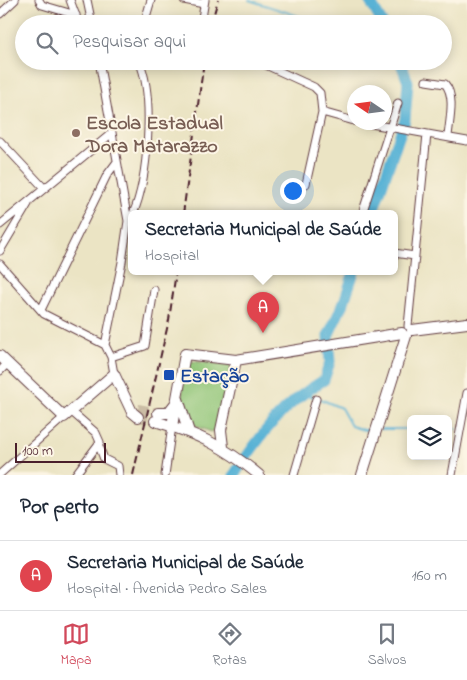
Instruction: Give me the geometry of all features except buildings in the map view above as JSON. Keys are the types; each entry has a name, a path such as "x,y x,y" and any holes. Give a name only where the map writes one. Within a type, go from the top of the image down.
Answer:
{"street":[{"path":"0,14 15,0"},
{"path":"39,0 42,5 76,14"},
{"path":"70,0 76,14"},
{"path":"87,0 90,15"},
{"path":"147,15 151,0"},
{"path":"184,0 205,2 203,15"},
{"path":"101,70 116,163 129,210"},
{"path":"133,210 144,168 148,128 148,89 142,70"},
{"path":"276,70 318,90 322,98 322,112 306,184"},
{"path":"426,81 445,84 448,88 450,100 448,137"},
{"path":"398,102 392,129 467,141"},
{"path":"322,112 347,119"},
{"path":"363,210 392,130"},
{"path":"0,224 112,133"},
{"path":"362,475 407,331 427,134"},
{"path":"0,141 44,188"},
{"path":"41,310 106,175 116,163"},
{"path":"0,252 29,201"},
{"path":"105,345 128,233"},
{"path":"398,254 415,256"},
{"path":"0,264 49,317 105,345 111,357 114,374 135,410"},
{"path":"111,357 145,346 154,290"},
{"path":"166,475 184,354 236,360 407,331 467,323"},
{"path":"227,450 221,430 236,360"},
{"path":"3,363 98,435 99,446 104,459 118,466 119,475"},
{"path":"3,473 114,374"},
{"path":"454,474 467,393"},
{"path":"177,398 171,411 157,417 172,426 190,432 227,450 259,475"},
{"path":"177,398 190,432"},
{"path":"294,475 316,399"},
{"path":"206,439 221,430"},
{"path":"76,475 99,446"}],"green space":[{"path":"191,361 231,365 220,426 211,432 191,423 187,419 182,406 186,374"}],"waterway":[{"path":"249,0 296,15"},
{"path":"369,0 378,15"},
{"path":"373,210 405,120 408,82 403,70"},
{"path":"234,475 253,447 284,410 324,380 330,362 328,336 344,302 353,275"},
{"path":"301,394 314,397"},
{"path":"318,398 341,408 351,426 364,430 373,430"},
{"path":"381,429 407,429"},
{"path":"452,429 457,429"}],"tunnel":[{"path":"138,409 158,413"},
{"path":"138,417 155,421"}],"railway":[{"path":"214,15 218,0"},
{"path":"184,210 203,70"},
{"path":"133,475 169,320 176,275"}],"place":[{"name":"Escola Estadual Dora Matarazzo","path":"76,133"},
{"name":"Secretaria Municipal de Saúde","path":"263,333"},
{"name":"Estação","path":"169,375"}]}
